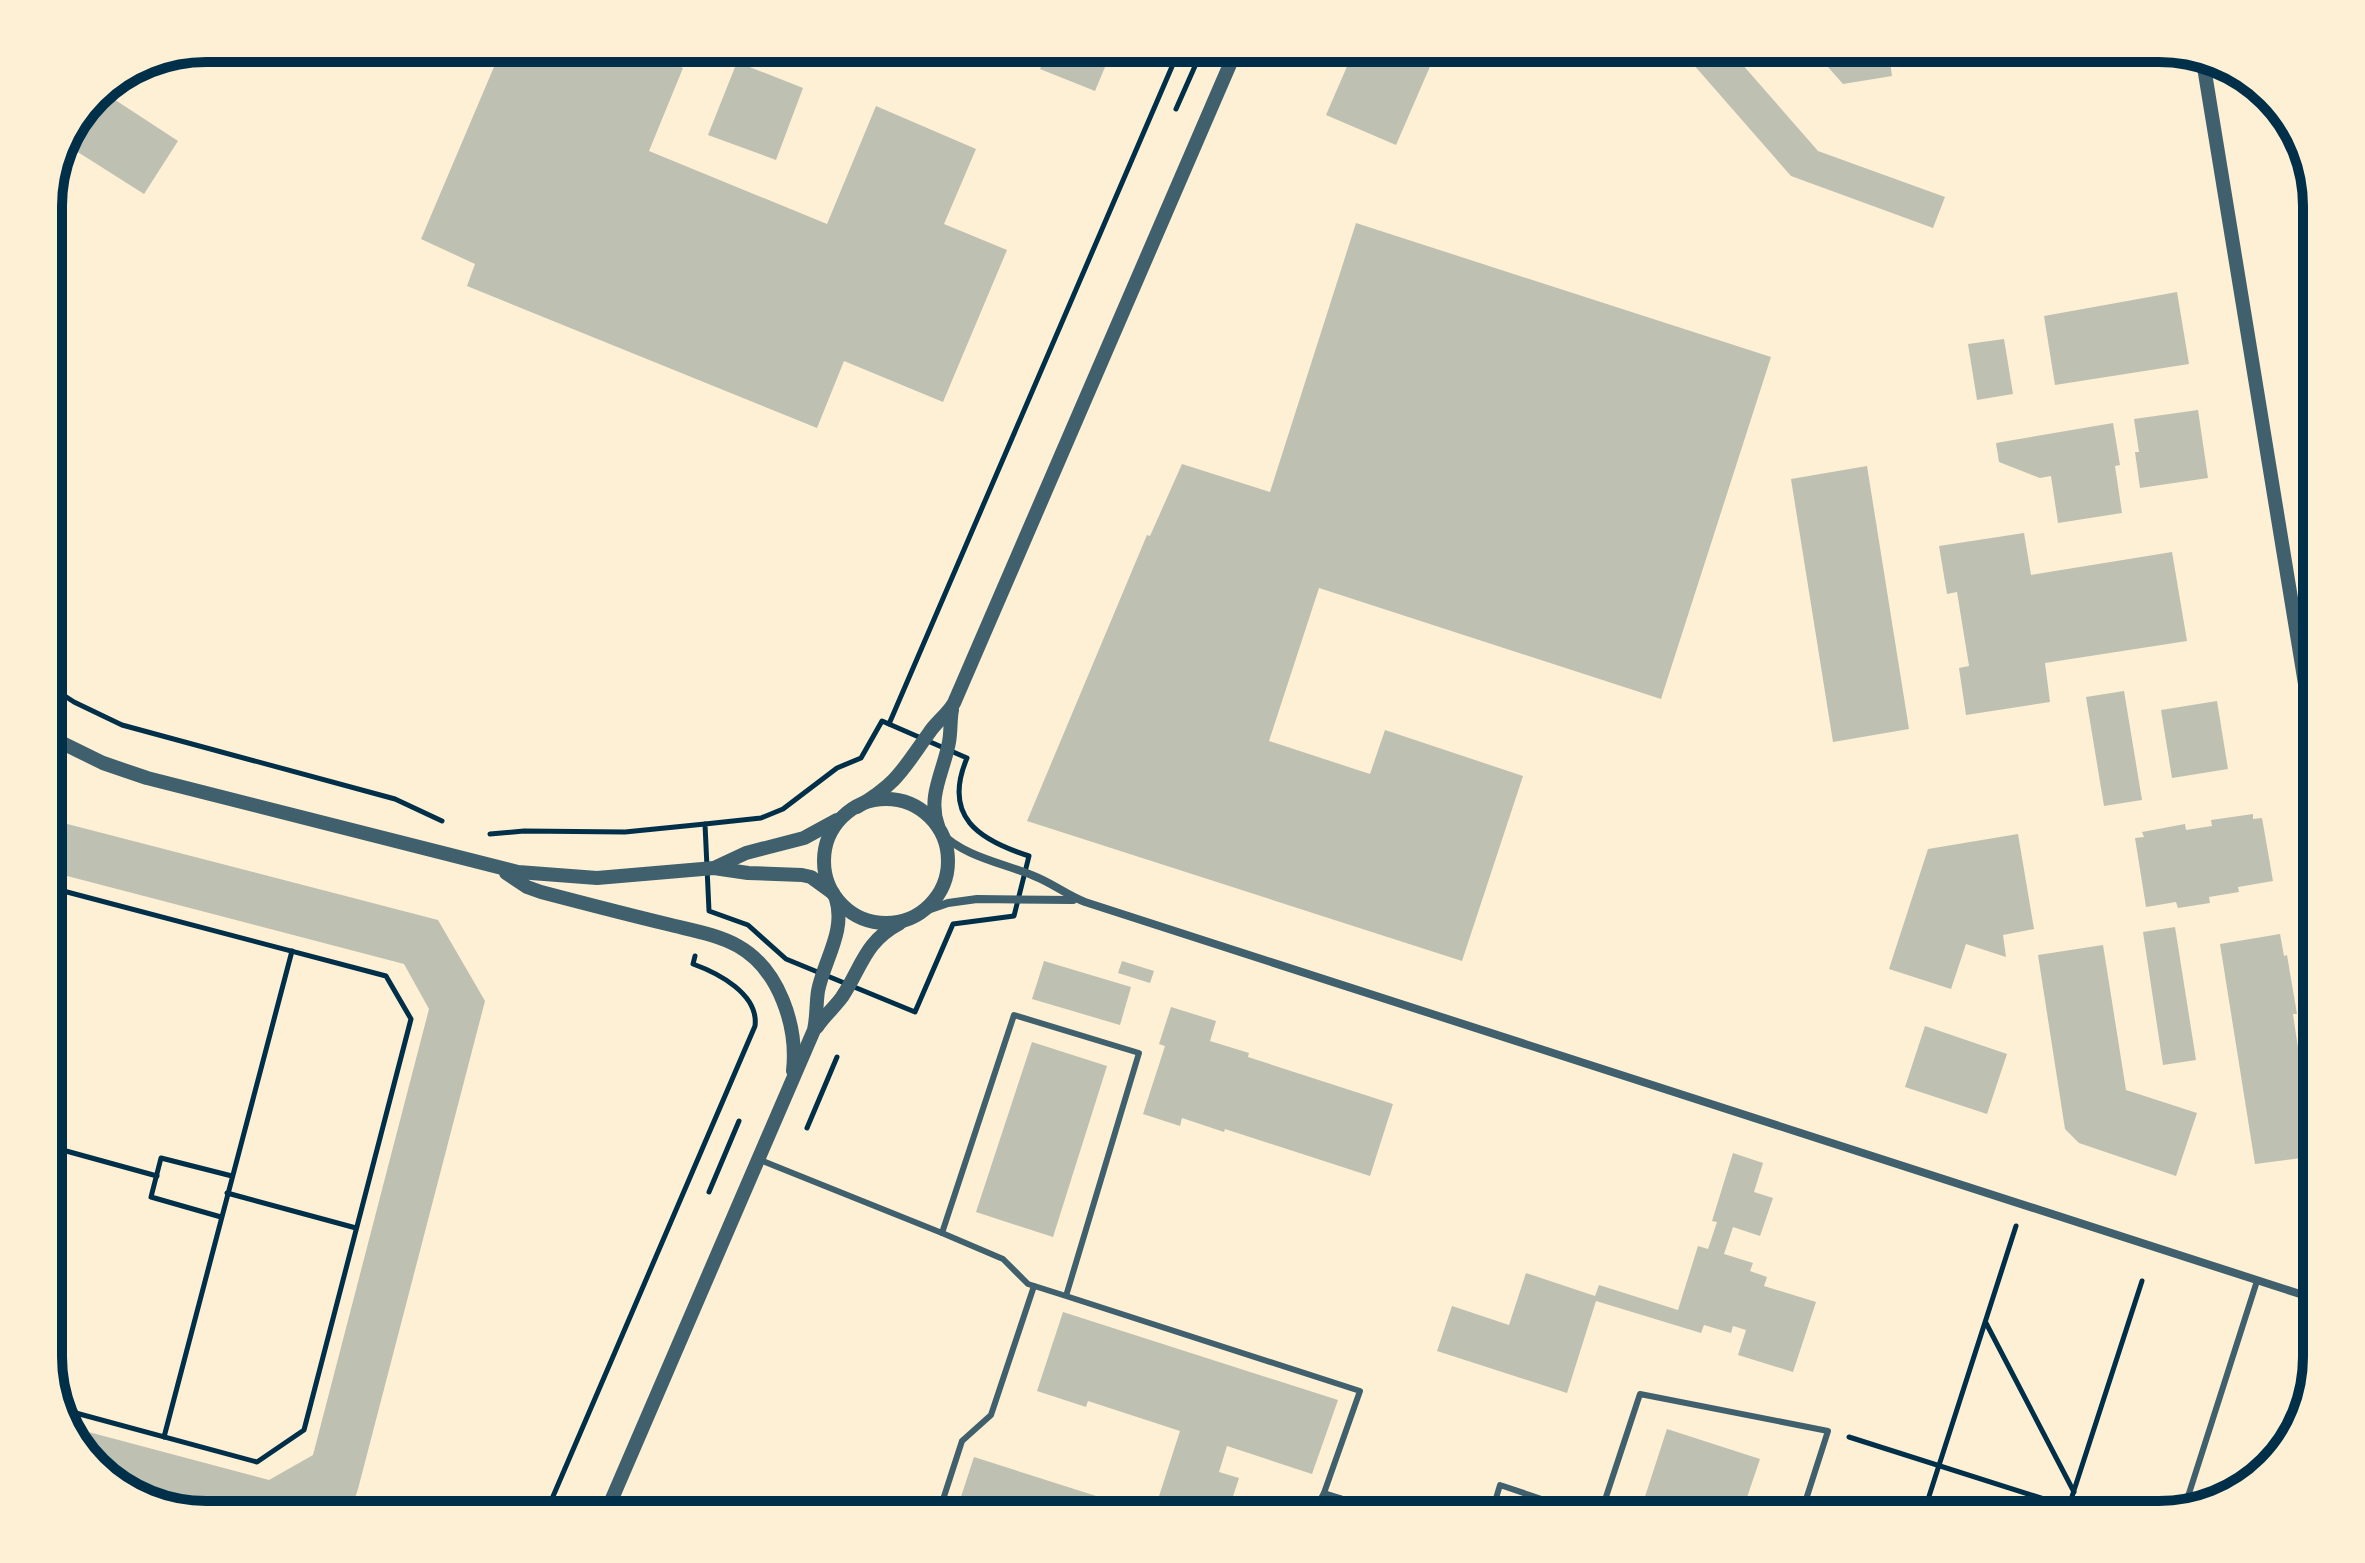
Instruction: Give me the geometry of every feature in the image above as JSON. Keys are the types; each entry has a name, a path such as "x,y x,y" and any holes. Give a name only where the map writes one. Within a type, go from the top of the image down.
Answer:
{"street":[{"path":"62,743 94,759 147,778 491,867 543,876 597,878 707,868 746,853 804,838 897,778 954,703 1231,62"},
{"path":"2204,70 2303,672"},
{"path":"811,1038 840,999 869,947 886,931 914,916 939,894 945,883 948,855 936,819 935,794 949,744 954,703"},
{"path":"611,1501 811,1038 816,1022 818,990 837,929 839,907 826,874 826,848 830,835 851,810 869,802 896,800 921,810 949,841 973,854 1033,875 1085,902 2303,1296"},
{"path":"491,867 534,890 702,933 747,953 775,985 788,1017 793,1042 793,1067 788,1092"},
{"path":"707,868 811,877 856,916 869,921 895,923 948,903 977,899 1085,902"}],"lane":[{"path":"942,1233 1014,1015 1139,1053 1066,1296"},
{"path":"758,1160 1003,1259 1034,1286 1360,1391 1320,1501"},
{"path":"2188,1498 2257,1281"},
{"path":"943,1501 962,1441 991,1415 1034,1286"},
{"path":"1605,1501 1640,1394 1828,1431 1806,1501"},
{"path":"1495,1501 1500,1485 1547,1501"},
{"path":"1324,1493 1350,1501"}],"path":[{"path":"889,724 1174,62"},
{"path":"1176,109 1197,62"},
{"path":"62,694 122,725 395,799 443,822"},
{"path":"484,833 625,832 705,824"},
{"path":"62,890 386,976 411,1019 304,1430 257,1462 73,1412"},
{"path":"551,1501 755,1026 755,1014 734,986 719,975 693,964 709,911"},
{"path":"164,1437 292,951"},
{"path":"807,1128 837,1057"},
{"path":"709,1192 739,1121"},
{"path":"62,1150 157,1176"},
{"path":"221,1217 151,1197 161,1158 232,1176"},
{"path":"227,1193 356,1228"},
{"path":"1928,1501 2016,1225"},
{"path":"2071,1501 2142,1281"},
{"path":"1985,1322 2074,1492"},
{"path":"1842,1435 2050,1501"}],"building":[{"path":"496,62 668,62 683,68 649,151 827,224 876,106 976,149 944,224 1007,250 943,402 844,361 817,428 467,286 475,264 421,239"},
{"path":"737,62 803,88 776,160 708,135"},
{"path":"1043,62 1107,62 1095,91 1040,69"},
{"path":"1349,62 1432,62 1396,145 1326,115"},
{"path":"1691,62 1740,62 1818,151 1945,197 1933,228 1791,176"},
{"path":"1824,62 1890,62 1892,76 1843,84"},
{"path":"112,98 178,141 144,194 74,149 92,118"},
{"path":"1356,223 1771,357 1661,699 1319,588 1269,741 1370,774 1385,730 1523,776 1462,961 1027,821 1147,535 1150,536 1182,464 1270,492"},
{"path":"2177,292 2189,364 2055,385 2044,316"},
{"path":"2004,339 2013,394 1977,400 1968,344"},
{"path":"2198,410 2208,478 2140,488 2134,419"},
{"path":"2113,423 2120,465 2115,466 2122,513 2058,523 2051,476 2040,478 1999,462 1996,443"},
{"path":"1867,466 1909,729 1833,742 1791,479"},
{"path":"2024,533 2031,575 2172,552 2187,641 2045,663 2050,702 1966,715 1959,668 1969,666 1957,592 1947,594 1939,546"},
{"path":"2124,691 2142,800 2104,806 2086,697"},
{"path":"2217,701 2228,769 2172,778 2161,710"},
{"path":"2253,814 2253,819 2262,818 2273,881 2238,887 2239,892 2209,897 2210,903 2178,908 2176,902 2146,907 2135,838 2144,837 2142,832 2185,824 2186,830 2212,826 2211,820"},
{"path":"62,823 438,920 485,1001 354,1501 187,1500 142,1486 111,1465 82,1430 269,1480 313,1455 429,1009 404,964 62,875"},
{"path":"2018,834 2034,929 2003,935 2006,957 1966,944 1951,989 1889,969 1928,849"},
{"path":"2175,927 2196,1060 2163,1065 2143,932"},
{"path":"2280,934 2284,956 2287,955 2297,1014 2293,1014 2298,1048 2302,1048 2303,1054 2303,1158 2255,1164 2220,944"},
{"path":"2103,945 2126,1090 2197,1113 2176,1176 2079,1143 2065,1129 2038,955"},
{"path":"1044,961 1131,987 1120,1025 1032,999"},
{"path":"1122,961 1154,971 1150,983 1118,973"},
{"path":"1171,1007 1216,1021 1210,1041 1249,1053 1248,1057 1393,1104 1370,1176 1225,1129 1224,1132 1182,1118 1180,1126 1143,1114 1165,1046 1159,1044"},
{"path":"1925,1026 2007,1054 1987,1114 1905,1087"},
{"path":"1032,1042 1107,1066 1053,1237 976,1212"},
{"path":"1733,1153 1763,1163 1754,1192 1773,1198 1760,1236 1733,1227 1724,1254 1753,1263 1750,1271 1767,1277 1764,1286 1816,1302 1793,1372 1738,1355 1746,1330 1733,1326 1731,1333 1704,1325 1701,1333 1596,1301 1567,1393 1437,1351 1452,1306 1509,1325 1526,1273 1595,1296 1599,1285 1678,1310 1698,1246 1708,1249 1717,1222 1712,1221"},
{"path":"1063,1312 1338,1400 1312,1474 1227,1446 1219,1472 1239,1478 1232,1501 1158,1501 1180,1431 1088,1401 1086,1407 1037,1391"},
{"path":"1667,1429 1760,1459 1746,1501 1644,1501"},
{"path":"974,1457 1112,1501 960,1501"}]}
